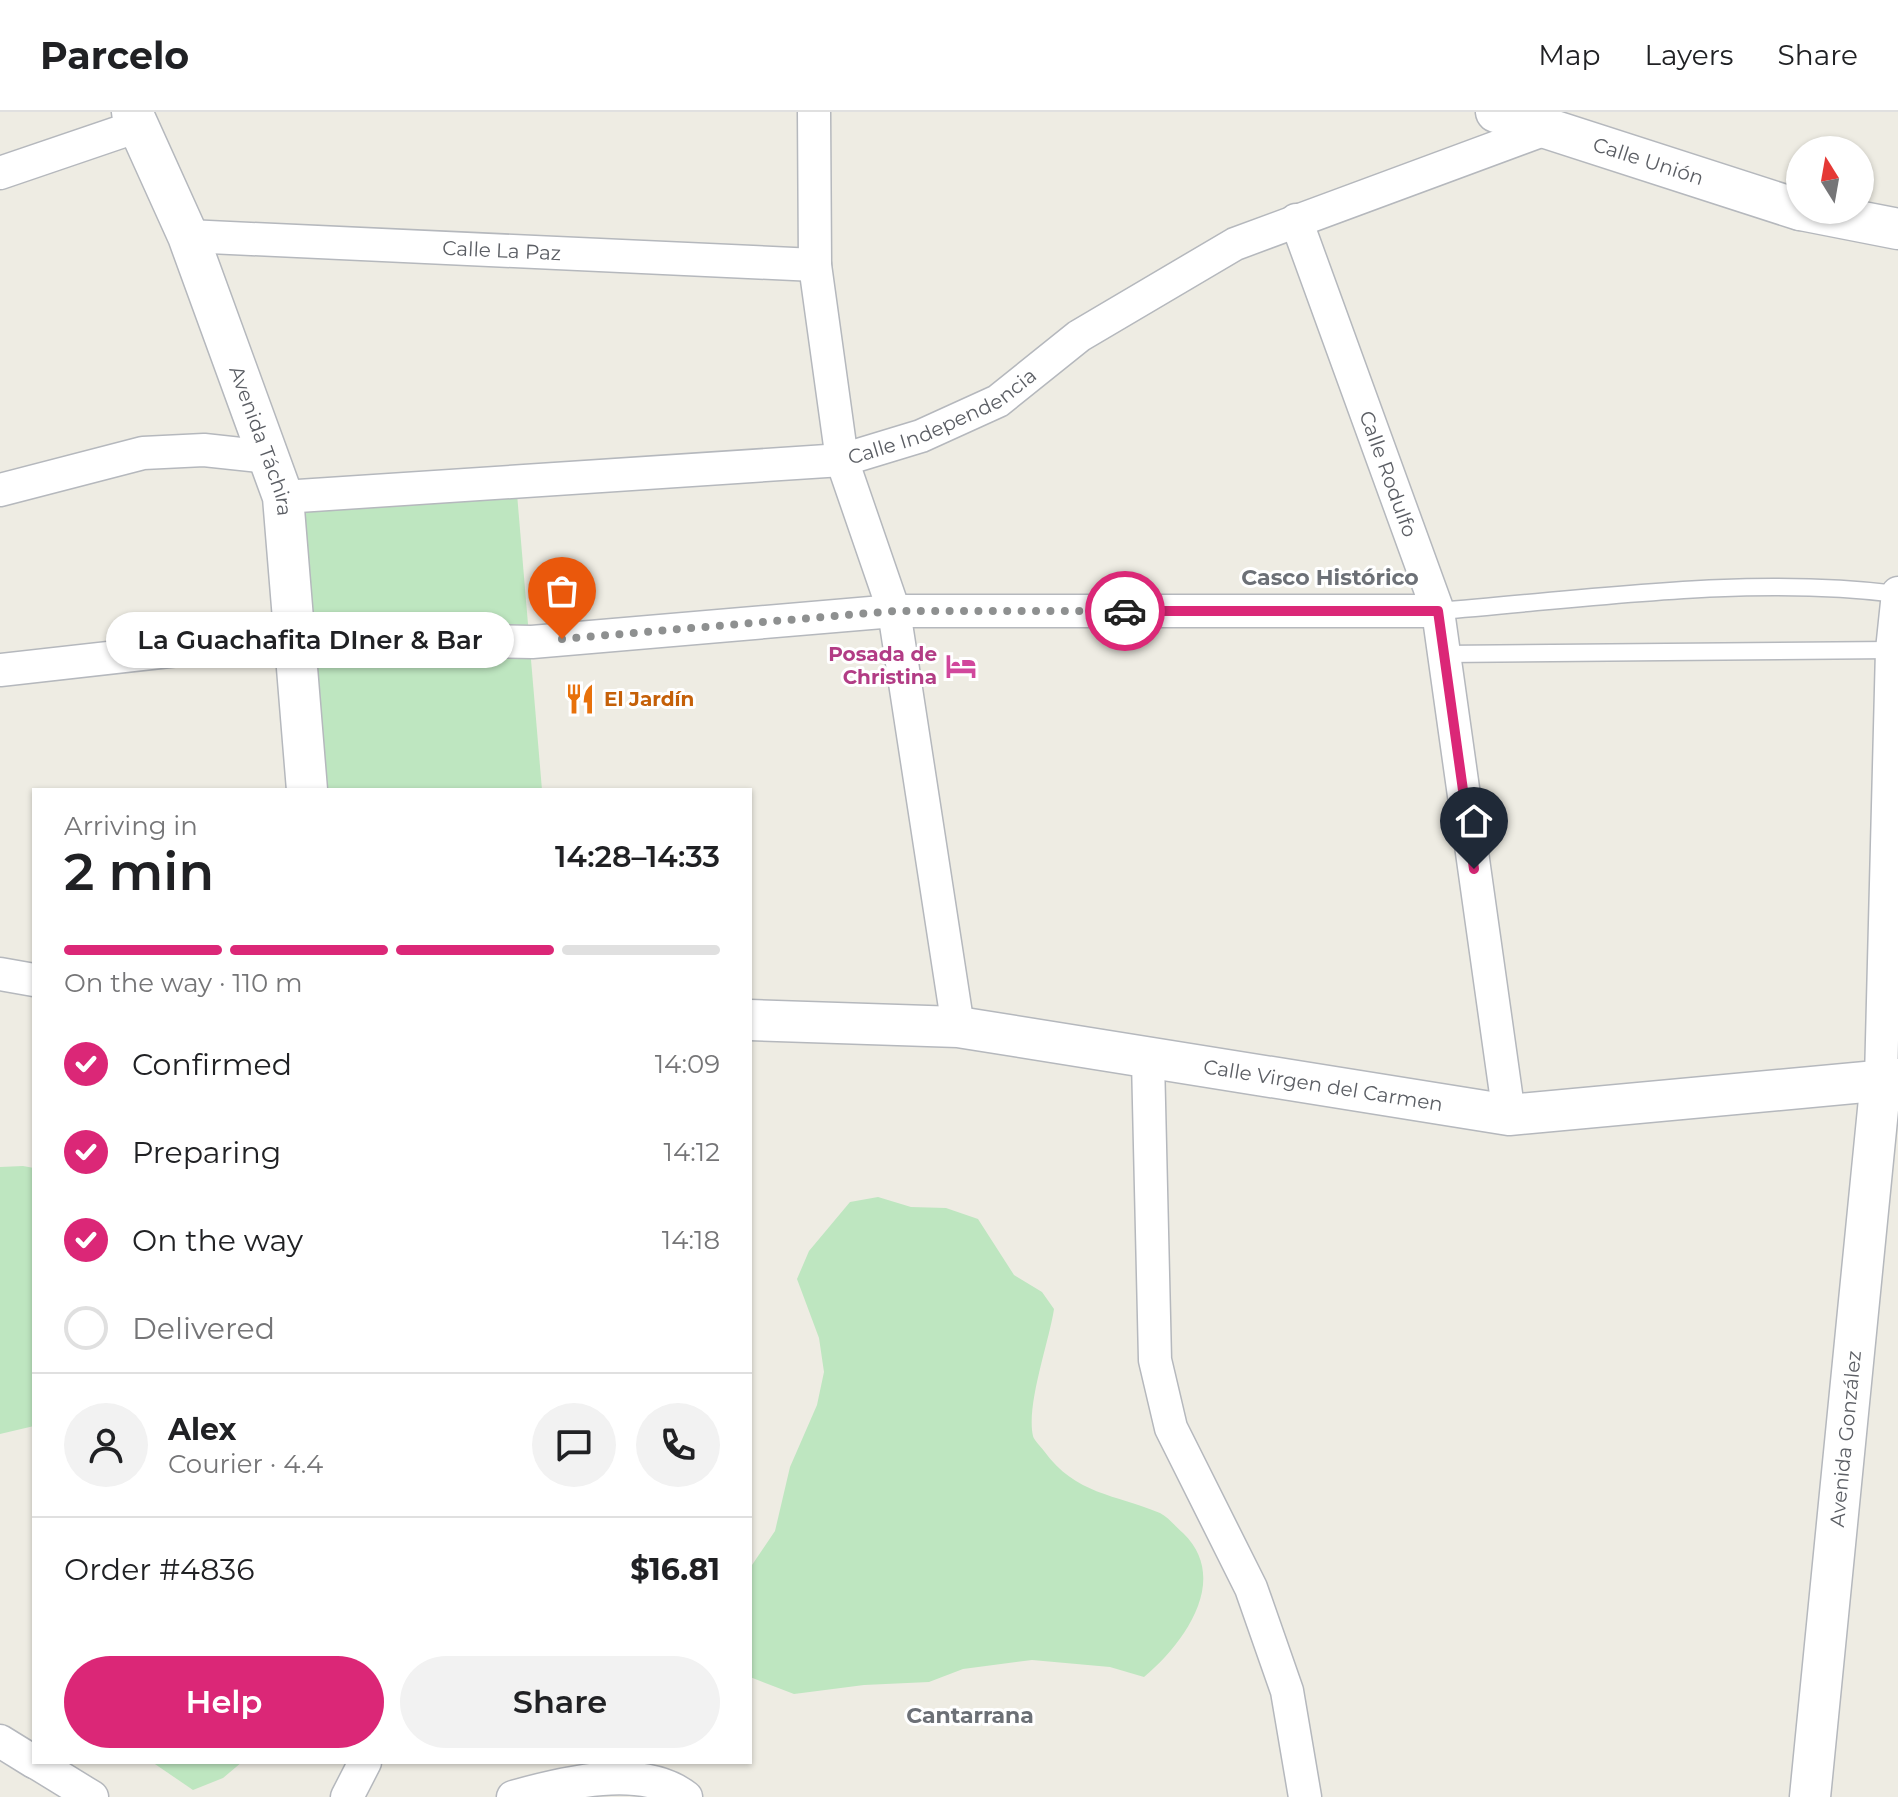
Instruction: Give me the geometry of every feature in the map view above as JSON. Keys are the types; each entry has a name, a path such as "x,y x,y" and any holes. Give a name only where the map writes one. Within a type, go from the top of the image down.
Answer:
{"street":[{"path":"814,112 815,265 842,460 894,611 958,1027"},
{"name":"Calle Unión","path":"1496,112 1543,130 1786,206"},
{"path":"0,173 135,119"},
{"name":"Avenida Táchira","path":"135,119 188,236 283,497 307,788"},
{"name":"Calle Independencia","path":"283,497 842,460 921,436 998,401 1079,336 1235,244 1543,130"},
{"name":"Calle Rodulfo","path":"1296,220 1438,611 1509,1115"},
{"name":"Calle Unión","path":"1872,224 1898,229"},
{"name":"Calle La Paz","path":"188,236 815,265"},
{"path":"0,490 143,453 204,450 268,457"},
{"path":"1889,1079 1892,650 1898,593"},
{"path":"0,670 294,637 532,642 894,611 1438,611"},
{"path":"0,974 32,980"},
{"name":"Calle Virgen del Carmen","path":"752,1020 958,1027 1148,1060 1509,1115 1889,1079"},
{"path":"1148,1060 1155,1360 1171,1428 1251,1588 1287,1691 1305,1797"},
{"name":"Avenida González","path":"1810,1797 1889,1079"},
{"path":"0,1741 32,1761"},
{"path":"37,1764 92,1797"},
{"path":"347,1797 364,1764"},
{"path":"513,1797 573,1780 653,1771 686,1797"}],"lane":[{"path":"1438,611 1765,586 1834,587 1898,593"},
{"path":"1444,654 1892,650"}],"green space":[{"path":"516,482 542,788 307,788 283,497"},
{"path":"0,1167 32,1168 32,1426 0,1434"},
{"path":"878,1197 911,1207 946,1208 978,1219 1014,1275 1042,1292 1054,1309 1033,1408 1033,1436 1056,1466 1069,1477 1097,1491 1160,1513 1169,1520 1197,1551 1203,1570 1202,1590 1187,1629 1144,1677 1110,1667 1032,1660 963,1669 929,1682 864,1685 794,1694 752,1678 752,1565 775,1531 790,1467 817,1405 824,1372 819,1338 797,1279 809,1251 850,1202"},
{"path":"155,1764 240,1764 223,1778 193,1790"}],"way so far":[{"path":"562,639 894,611 1125,611"}],"place":[{"name":"La Guachafita DIner & Bar","path":"562,639"},
{"name":"Posada de Christina","path":"961,666"},
{"name":"El Jardín","path":"580,699"}],"district":[{"name":"Casco Histórico","path":"1330,577"},
{"name":"Cantarrana","path":"970,1715"}],"route":[{"path":"1125,611 1438,611 1474,869"}]}
